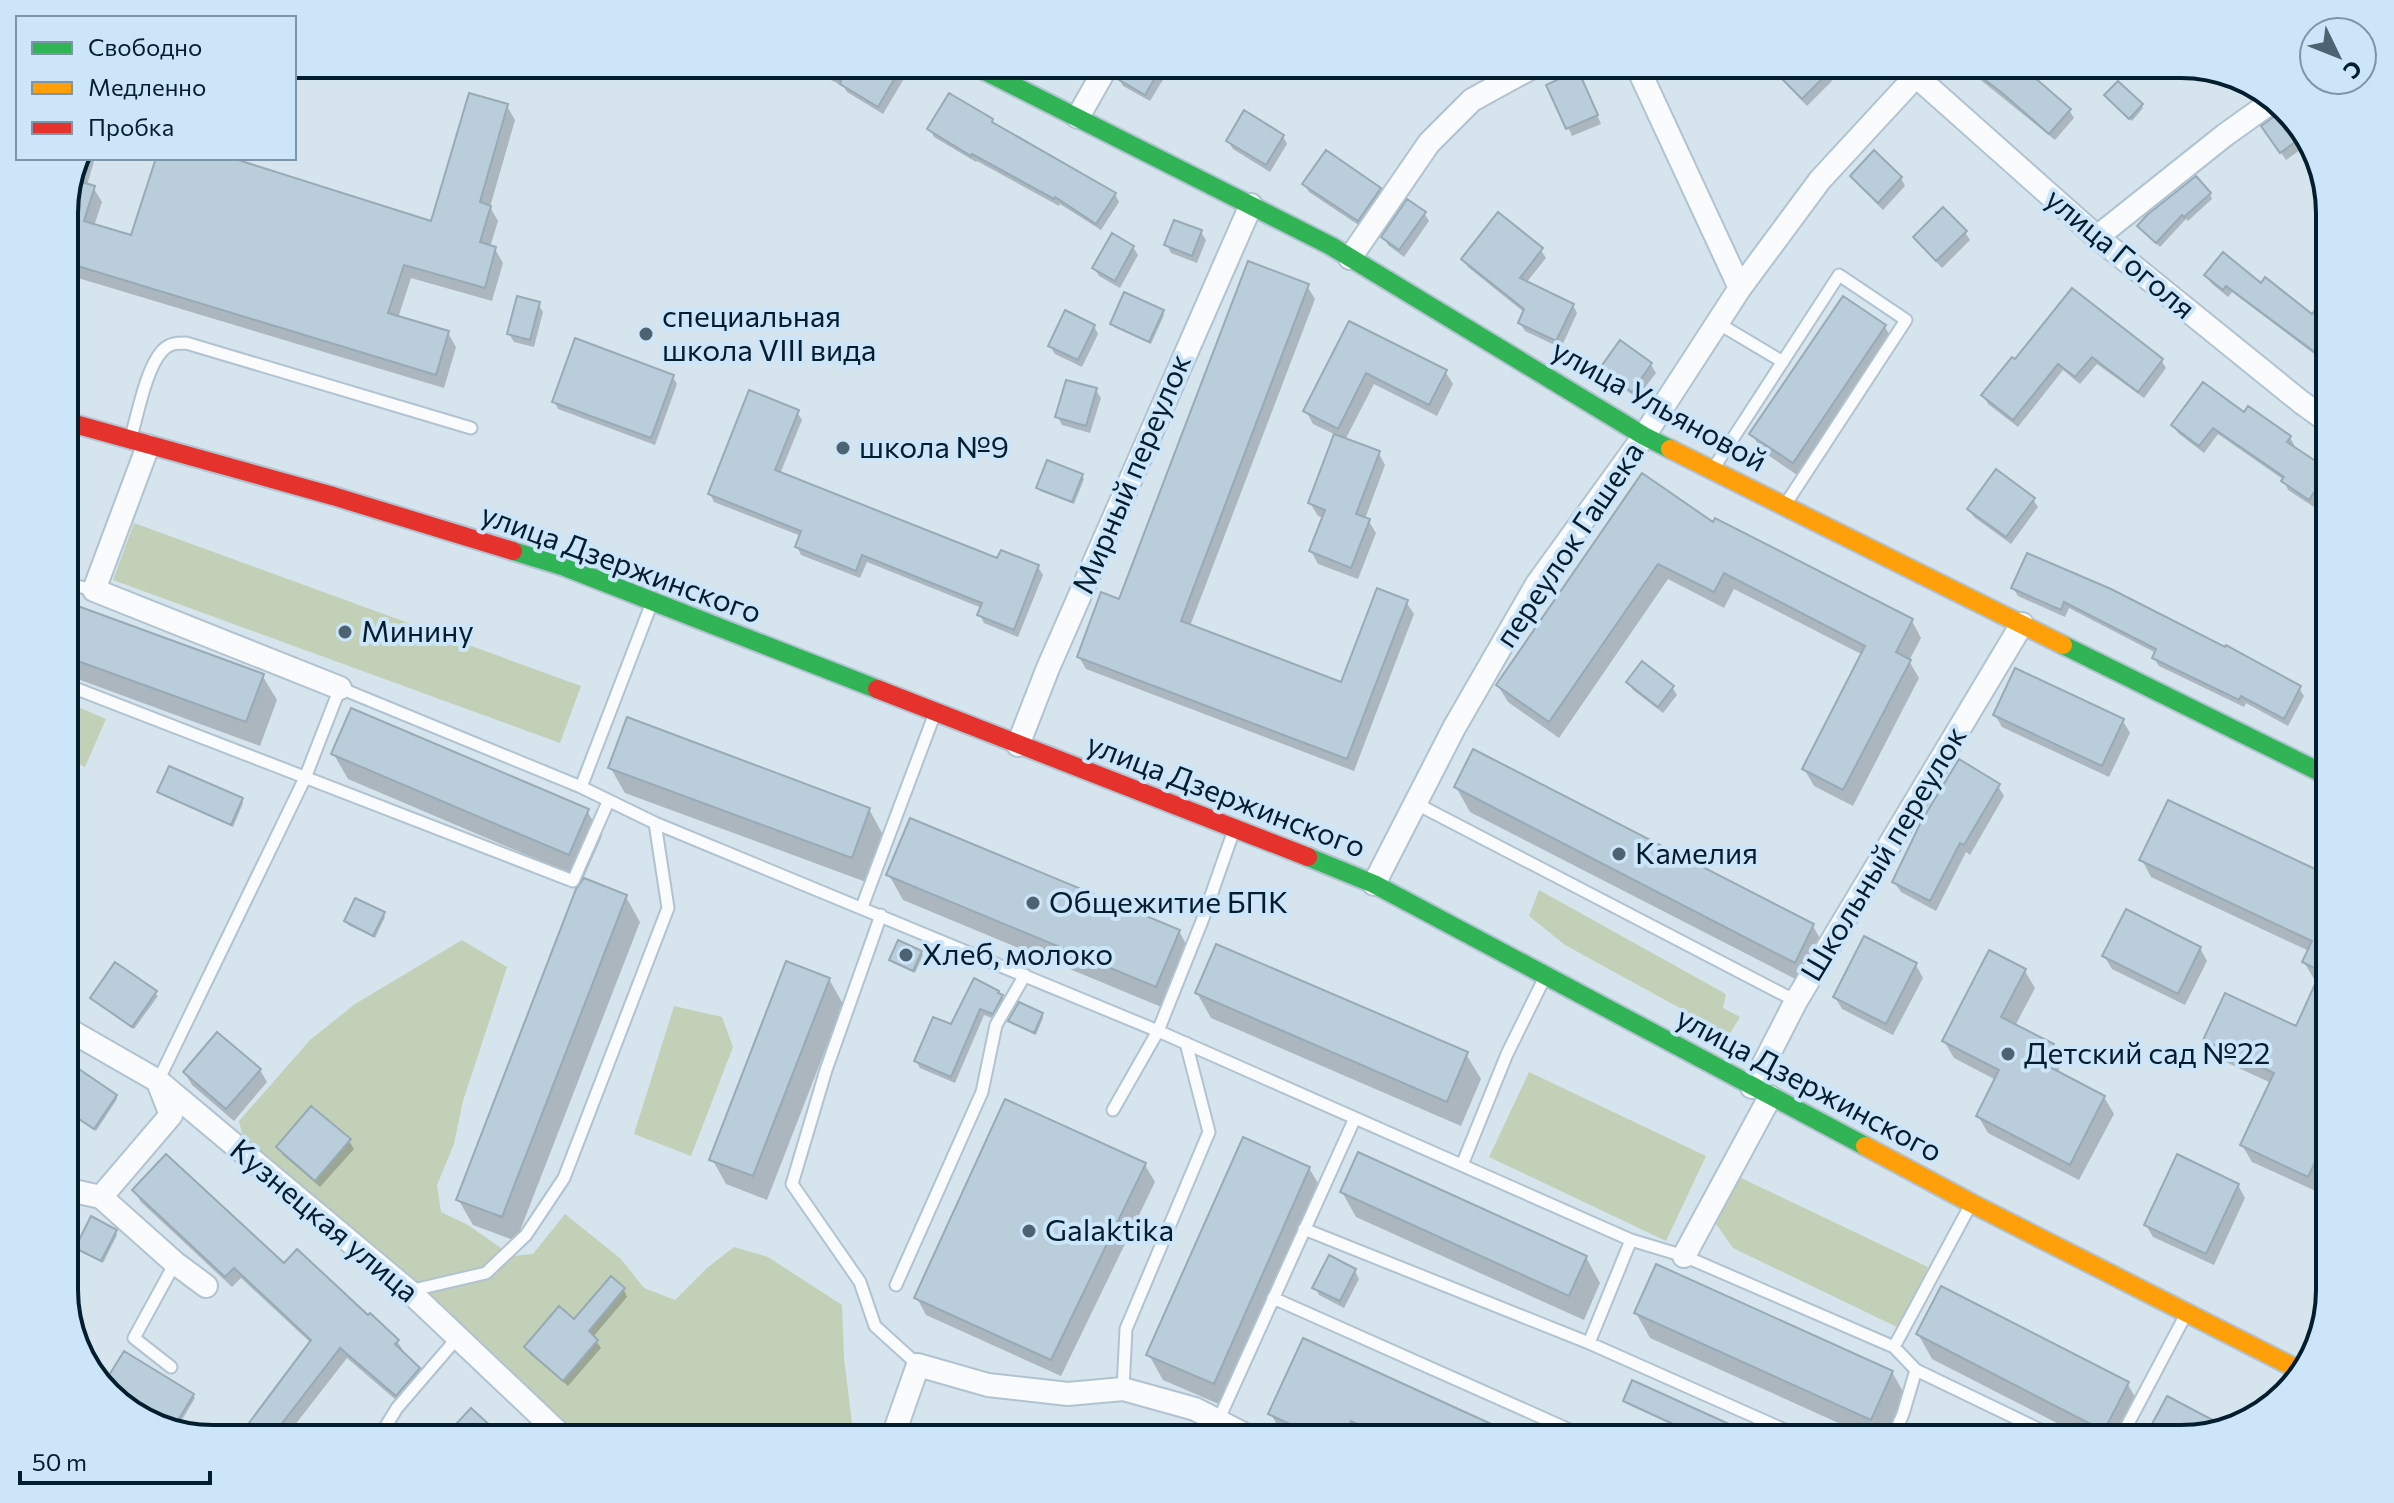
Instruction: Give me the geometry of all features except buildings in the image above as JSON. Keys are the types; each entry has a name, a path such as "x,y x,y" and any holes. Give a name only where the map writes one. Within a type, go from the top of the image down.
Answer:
{"main road":[{"name":"улица Ульяновой","path":"999,78 1350,258 1644,436 2316,770"},
{"name":"улица Дзержинского","path":"78,425 333,496 565,567 1374,884 1971,1203 2292,1367"}],"street":[{"path":"1078,117 1100,78"},
{"path":"1350,258 1429,143 1472,100 1512,78"},
{"path":"1642,78 1740,288"},
{"name":"переулок Гашека","path":"1374,884 1454,728 1537,584 1644,436 1716,322 1820,180 1914,78"},
{"name":"улица Гоголя","path":"1929,78 2097,237 2316,412"},
{"path":"2097,237 2264,107"},
{"name":"Мирный переулок","path":"1018,745 1054,653 1251,205"},
{"path":"139,443 94,590 340,688"},
{"name":"Школьный переулок","path":"1684,1256 1761,1092 1796,1001 2022,624"},
{"name":"Кузнецкая улица","path":"78,1035 158,1081 409,1291 550,1425"},
{"path":"101,1197 171,1115 158,1081"},
{"path":"78,1192 101,1197 175,1263 206,1286"},
{"path":"897,1425 918,1365 988,1385 1054,1393 1123,1389 1195,1409 1221,1425"}],"lane":[{"path":"1713,470 1839,275 1906,320 1784,506"},
{"path":"1716,322 1783,362"},
{"path":"139,443 152,370 163,350 174,343 186,343 471,428"},
{"path":"78,586 94,590"},
{"path":"581,787 653,601"},
{"path":"158,1081 305,778 340,688 581,787 655,823 1158,1031 1631,1240 1684,1256 1894,1347 1916,1370 2030,1425"},
{"path":"78,689 573,881 608,802"},
{"path":"862,907 935,712"},
{"path":"1415,803 1796,1001"},
{"path":"409,1291 486,1273 526,1235 564,1178 668,908 655,823"},
{"path":"1113,1110 1158,1031 1235,828"},
{"path":"881,915 826,1070 792,1184 860,1282 875,1326 918,1365"},
{"path":"896,1285 982,1092 996,1025 1025,975"},
{"path":"1462,1165 1507,1054 1545,977"},
{"path":"1123,1389 1126,1329 1209,1132 1186,1043"},
{"path":"1235,1425 1273,1298 1355,1118"},
{"path":"1894,1347 1971,1203"},
{"path":"1304,1229 1589,1343 1774,1425"},
{"path":"1589,1343 1631,1240"},
{"path":"171,1367 134,1338 175,1263"},
{"path":"1273,1298 1559,1425"},
{"path":"2127,1425 2186,1314"},
{"path":"387,1425 397,1408 458,1337"},
{"path":"1898,1425 1916,1370"}],"green space":[{"path":"134,523 581,686 560,743 113,580"},
{"path":"78,707 106,719 85,767 78,764"},
{"path":"1539,890 1726,994 1723,1008 1740,1017 1729,1035 1565,945 1529,916"},
{"path":"462,940 507,967 463,1101 454,1144 437,1185 441,1212 468,1225 512,1256 533,1254 565,1214 621,1259 644,1288 675,1300 707,1268 734,1247 768,1257 842,1305 844,1358 852,1425 564,1425 455,1320 243,1138 239,1121 310,1040 355,1004"},
{"path":"674,1006 722,1017 733,1047 691,1156 634,1134"},
{"path":"1529,1072 1706,1156 1666,1241 1489,1157"},
{"path":"1739,1177 1928,1267 1899,1328 1733,1248 1716,1224"}],"traffic: fast":[{"path":"999,78 1331,246 1670,449"},
{"path":"513,551 565,567 877,689"},
{"path":"2063,645 2316,770"},
{"path":"1308,857 1374,884 1865,1146"}],"traffic: slow":[{"path":"1670,449 2063,645"},
{"path":"1865,1146 2292,1366"}],"traffic: jam":[{"path":"78,425 333,496 513,551"},
{"path":"877,689 1308,857"}],"place":[{"name":"специальная школа VIII вида","path":"646,334"},
{"name":"школа №9","path":"843,448"},
{"name":"Минину","path":"345,632"},
{"name":"Камелия","path":"1619,854"},
{"name":"Общежитие БПК","path":"1033,903"},
{"name":"Хлеб, молоко","path":"906,955"},
{"name":"Детский сад №22","path":"2008,1054"},
{"name":"Galaktika","path":"1029,1231"}]}
